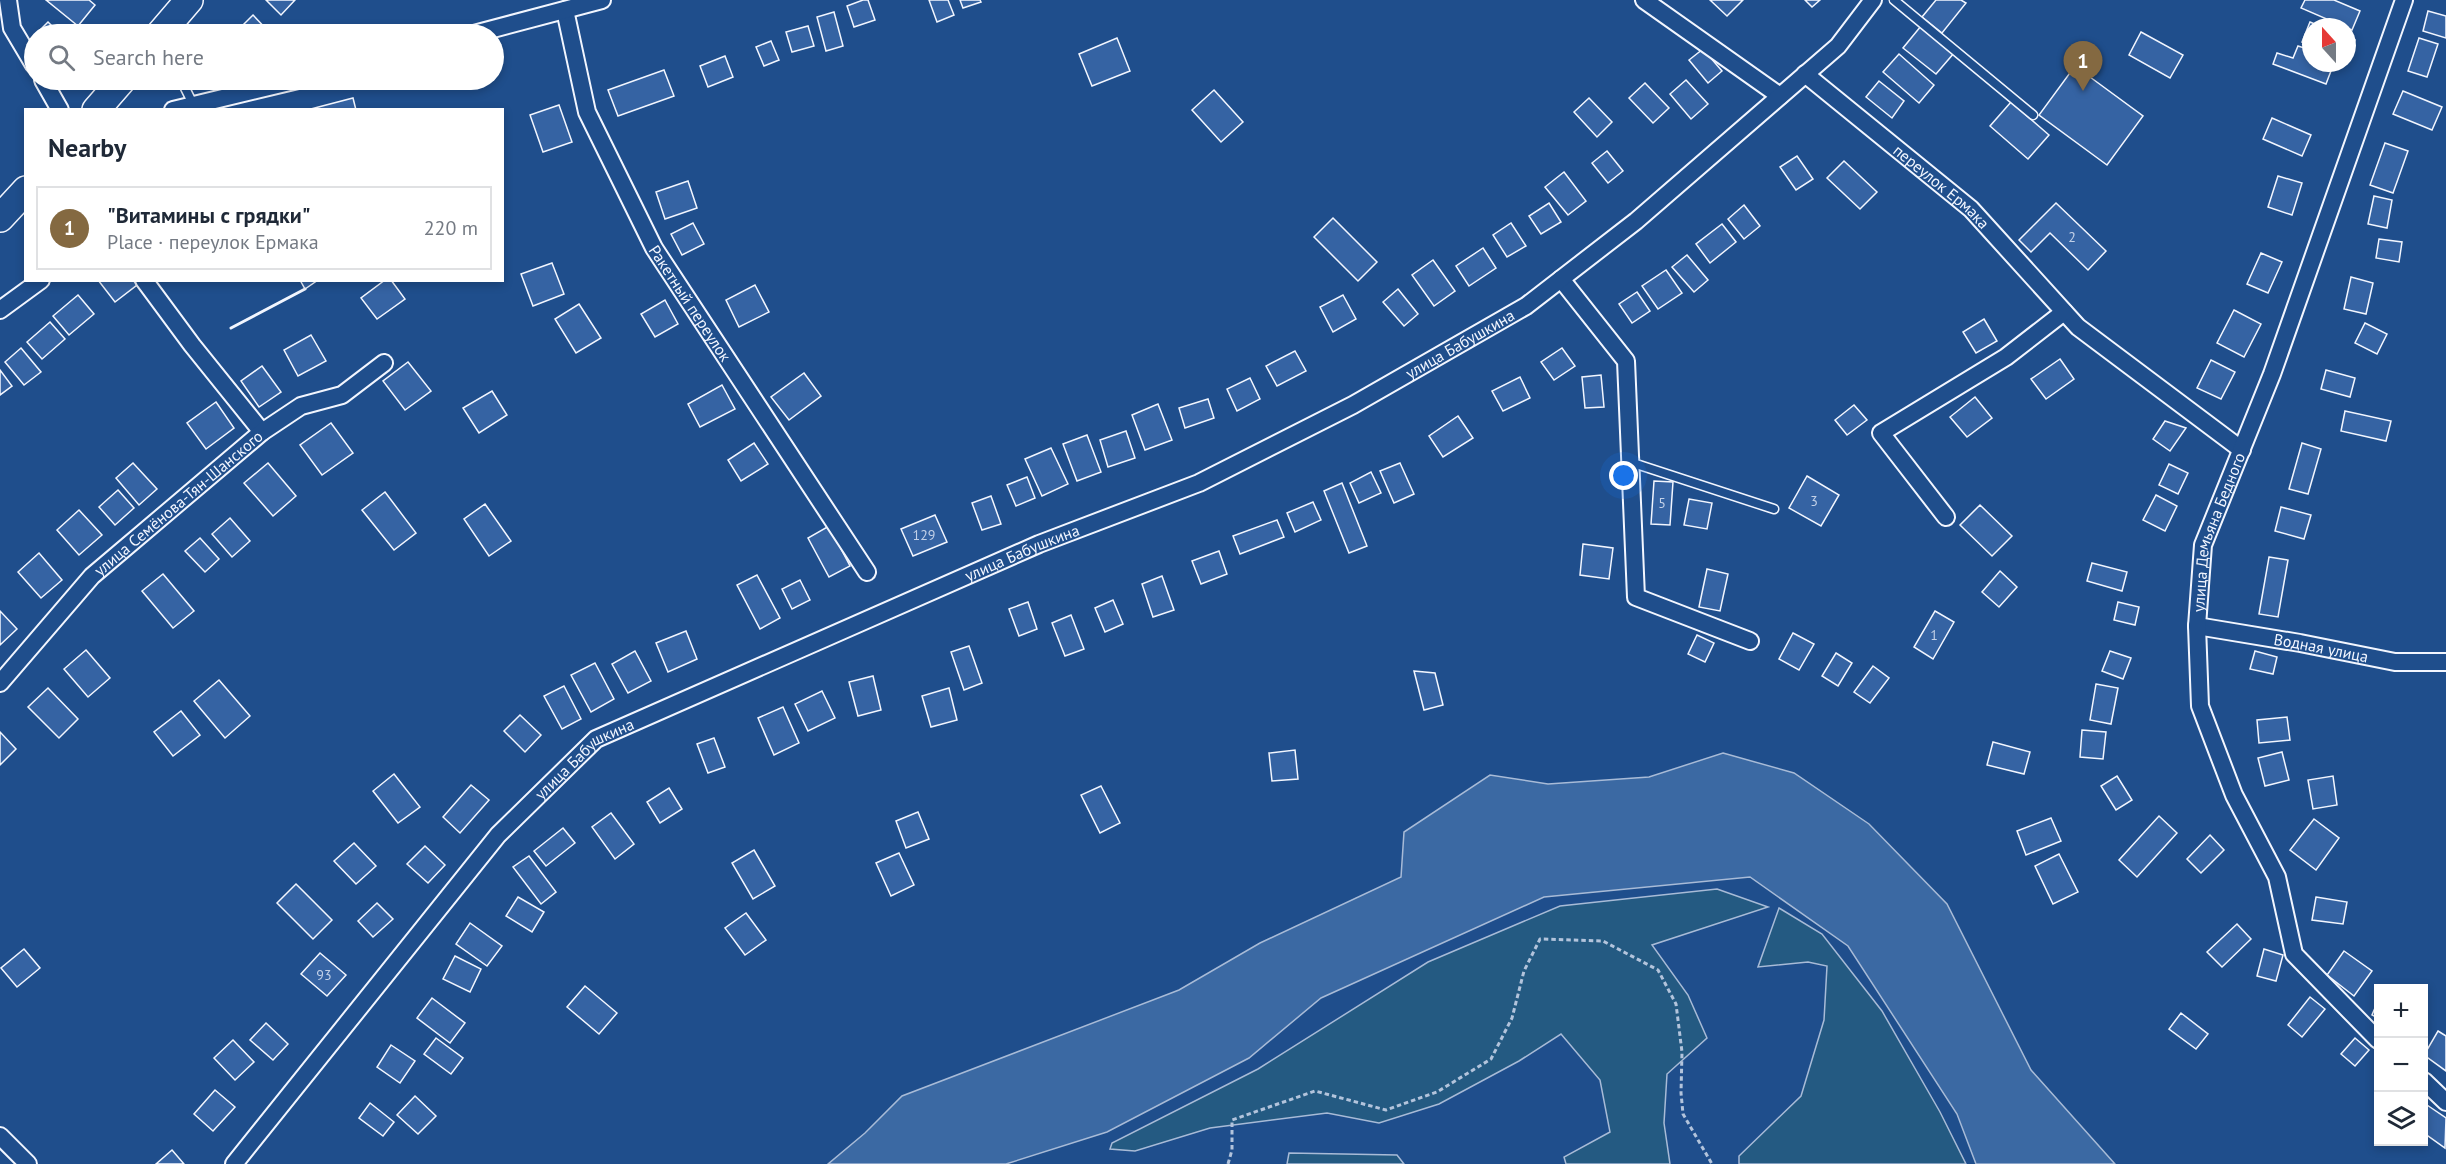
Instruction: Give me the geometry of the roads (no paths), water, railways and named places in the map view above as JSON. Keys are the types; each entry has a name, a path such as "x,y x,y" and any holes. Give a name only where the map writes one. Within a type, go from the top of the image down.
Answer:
{"main road":[{"path":"169,24 189,0"},
{"path":"98,108 113,90"},
{"path":"0,218 24,195"}],"street":[{"path":"8,0 12,28 24,49"},
{"path":"504,26 602,0"},
{"path":"1644,0 1780,96"},
{"name":"улица Бабушкина","path":"234,1164 498,834 596,738 1039,544 1199,483 1353,405 1526,306 1636,221 1838,46 1872,0"},
{"name":"улица Демьяна Бедного","path":"2377,1038 2294,954 2277,877 2234,795 2200,706 2197,626 2203,545 2272,374 2404,0"},
{"name":"Ракетный переулок","path":"565,10 587,112 654,248 867,572"},
{"name":"переулок Ермака","path":"1805,74 1971,209 2078,327 2242,450"},
{"path":"49,90 59,108"},
{"path":"194,107 259,90"},
{"path":"1562,279 1626,361 1636,597 1750,641"},
{"path":"0,310 38,282"},
{"path":"145,282 192,345 262,432"},
{"path":"1946,518 1881,433 2006,357 2064,312"},
{"name":"улица Семёнова-Тян-Шанского","path":"0,683 92,576 262,432 301,406 342,394 384,363"},
{"name":"Водная улица","path":"2197,626 2395,662 2446,662"},
{"path":"2428,1085 2446,1102"},
{"path":"0,1136 28,1164"}],"lane":[{"path":"1894,0 2033,115"},
{"path":"186,90 194,107"},
{"path":"1630,462 1774,509"}],"place":[{"name":"\"Витамины с грядки\"","path":"2083,91"}]}
